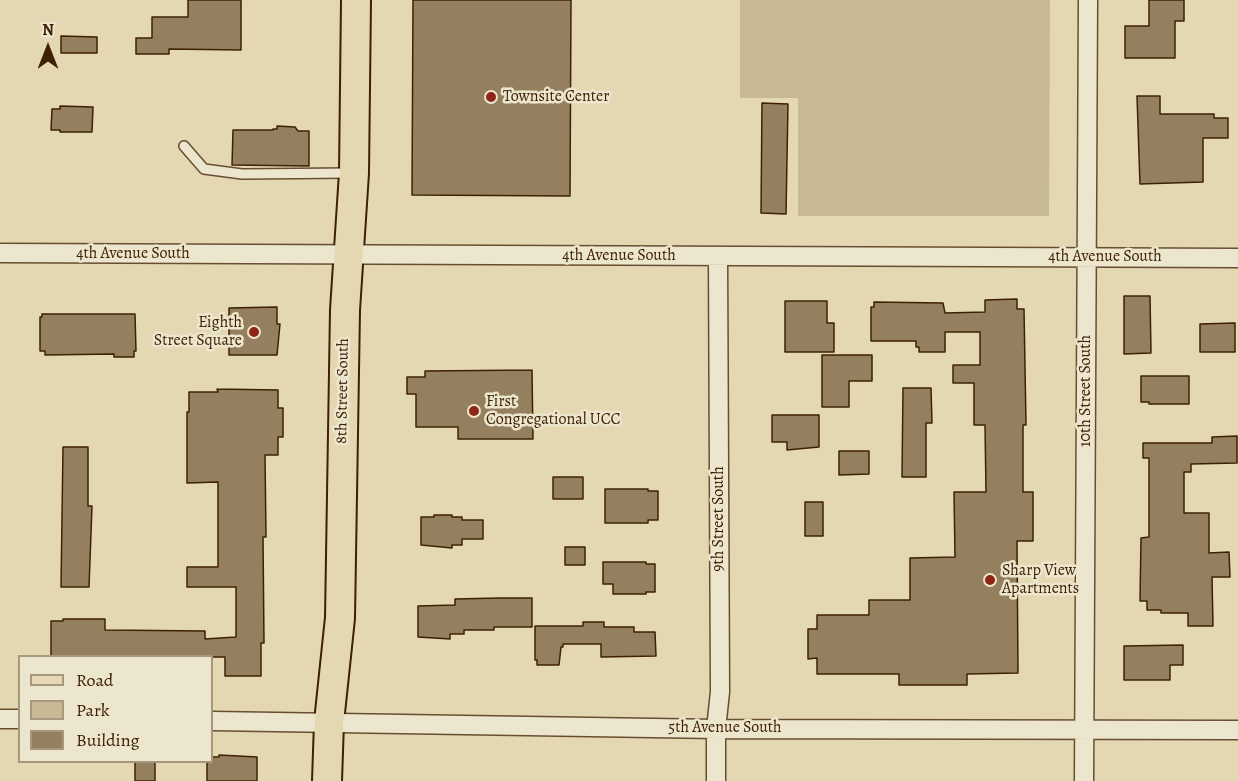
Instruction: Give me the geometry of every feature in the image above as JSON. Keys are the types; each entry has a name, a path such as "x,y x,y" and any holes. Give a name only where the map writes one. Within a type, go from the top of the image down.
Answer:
{"main road":[{"name":"8th Street South","path":"327,781 329,722 340,618 345,310 354,173 356,0"}],"street":[{"name":"10th Street South","path":"1084,781 1088,0"},
{"name":"4th Avenue South","path":"0,253 1238,258"},
{"name":"9th Street South","path":"716,781 716,729 720,692 718,256"},
{"path":"0,719 18,719"},
{"name":"5th Avenue South","path":"213,721 716,729 1238,730"}],"lane":[{"path":"184,146 204,169 242,174 354,173"}],"green space":[{"path":"740,0 1050,0 1049,216 798,216 798,98 740,98"}],"building":[{"path":"188,0 241,0 241,50 169,49 169,54 136,54 136,38 152,38 152,17 188,17"},
{"name":"Townsite Center","path":"413,0 571,0 570,196 412,195"},
{"path":"1149,0 1184,0 1184,21 1175,21 1175,58 1125,58 1125,26 1149,26"},
{"path":"61,36 97,37 97,53 61,53"},
{"path":"1137,96 1160,96 1160,114 1214,114 1214,118 1228,118 1228,138 1203,138 1203,182 1140,184"},
{"path":"762,103 788,104 786,214 761,213"},
{"path":"60,106 93,107 92,132 51,130 52,109 60,109"},
{"path":"277,126 309,131 309,166 232,165 233,130 273,130 277,129"},
{"path":"1124,296 1150,296 1151,353 1124,354"},
{"path":"1017,299 1017,309 1024,309 1026,425 1023,425 1023,492 1033,492 1033,541 1017,541 1018,673 967,674 967,685 899,685 899,674 817,674 817,658 808,659 808,629 817,629 817,615 869,615 869,600 910,600 910,558 955,557 954,492 986,492 985,425 974,425 974,383 953,383 953,365 980,365 980,332 945,332 945,352 919,352 916,341 871,341 871,307 874,307 874,302 943,303 945,313 985,312 985,300"},
{"path":"785,301 827,301 827,323 834,323 834,352 785,352"},
{"name":"Eighth Street Square","path":"277,307 277,324 280,324 277,355 229,355 229,308"},
{"path":"42,314 135,314 136,351 134,351 134,357 114,357 114,354 45,355 45,351 40,351 40,317"},
{"path":"1235,323 1235,352 1200,352 1200,324"},
{"path":"822,355 872,355 872,381 849,381 849,407 822,407"},
{"name":"First Congregational UCC","path":"532,370 533,439 458,439 458,427 416,427 416,394 407,394 407,377 425,377 425,371"},
{"path":"1141,376 1189,376 1189,404 1141,402"},
{"path":"903,388 931,388 932,423 926,423 926,477 902,477"},
{"path":"217,389 278,390 278,408 283,408 283,437 278,437 278,455 265,455 266,537 263,537 264,643 261,643 261,676 225,676 225,657 213,657 213,655 51,655 51,621 63,621 63,619 105,619 105,630 205,631 205,639 236,637 236,587 187,587 187,567 218,567 218,482 187,483 189,392 218,392"},
{"path":"772,415 819,415 819,447 787,450 787,442 772,442"},
{"path":"1237,436 1237,463 1191,464 1191,472 1184,472 1184,513 1209,513 1209,553 1229,552 1230,577 1212,577 1213,626 1188,626 1188,613 1161,613 1161,610 1147,610 1147,601 1140,601 1141,538 1149,537 1149,458 1143,458 1143,443 1212,443 1212,437"},
{"path":"63,447 88,447 88,506 92,506 89,587 61,587"},
{"path":"839,451 869,451 869,474 839,475"},
{"path":"553,477 583,477 583,499 553,499"},
{"path":"605,489 658,491 658,520 648,520 648,523 605,523"},
{"path":"805,502 823,502 823,536 805,536"},
{"path":"434,515 452,515 452,517 462,517 462,520 483,520 483,539 462,539 462,545 452,545 452,548 421,545 421,517 434,517"},
{"path":"565,547 585,547 585,565 565,565"},
{"path":"603,562 655,564 655,592 613,594 613,584 603,584"},
{"path":"532,598 532,627 464,630 464,634 450,634 450,639 418,637 418,606 455,605 455,599"},
{"path":"583,622 604,622 604,627 634,627 634,632 655,632 656,656 601,657 601,644 563,644 559,665 537,665 535,626 583,626"},
{"path":"1183,645 1183,665 1170,665 1170,680 1124,680 1124,646"},
{"path":"219,755 257,757 257,781 207,781 207,763 213,763 213,757 219,757"},
{"path":"135,763 155,763 155,781 135,781"}],"place":[{"name":"Townsite Center","path":"491,97"},
{"name":"Eighth Street Square","path":"254,332"},
{"name":"First Congregational UCC","path":"474,411"},
{"name":"Sharp View Apartments","path":"990,580"}]}
